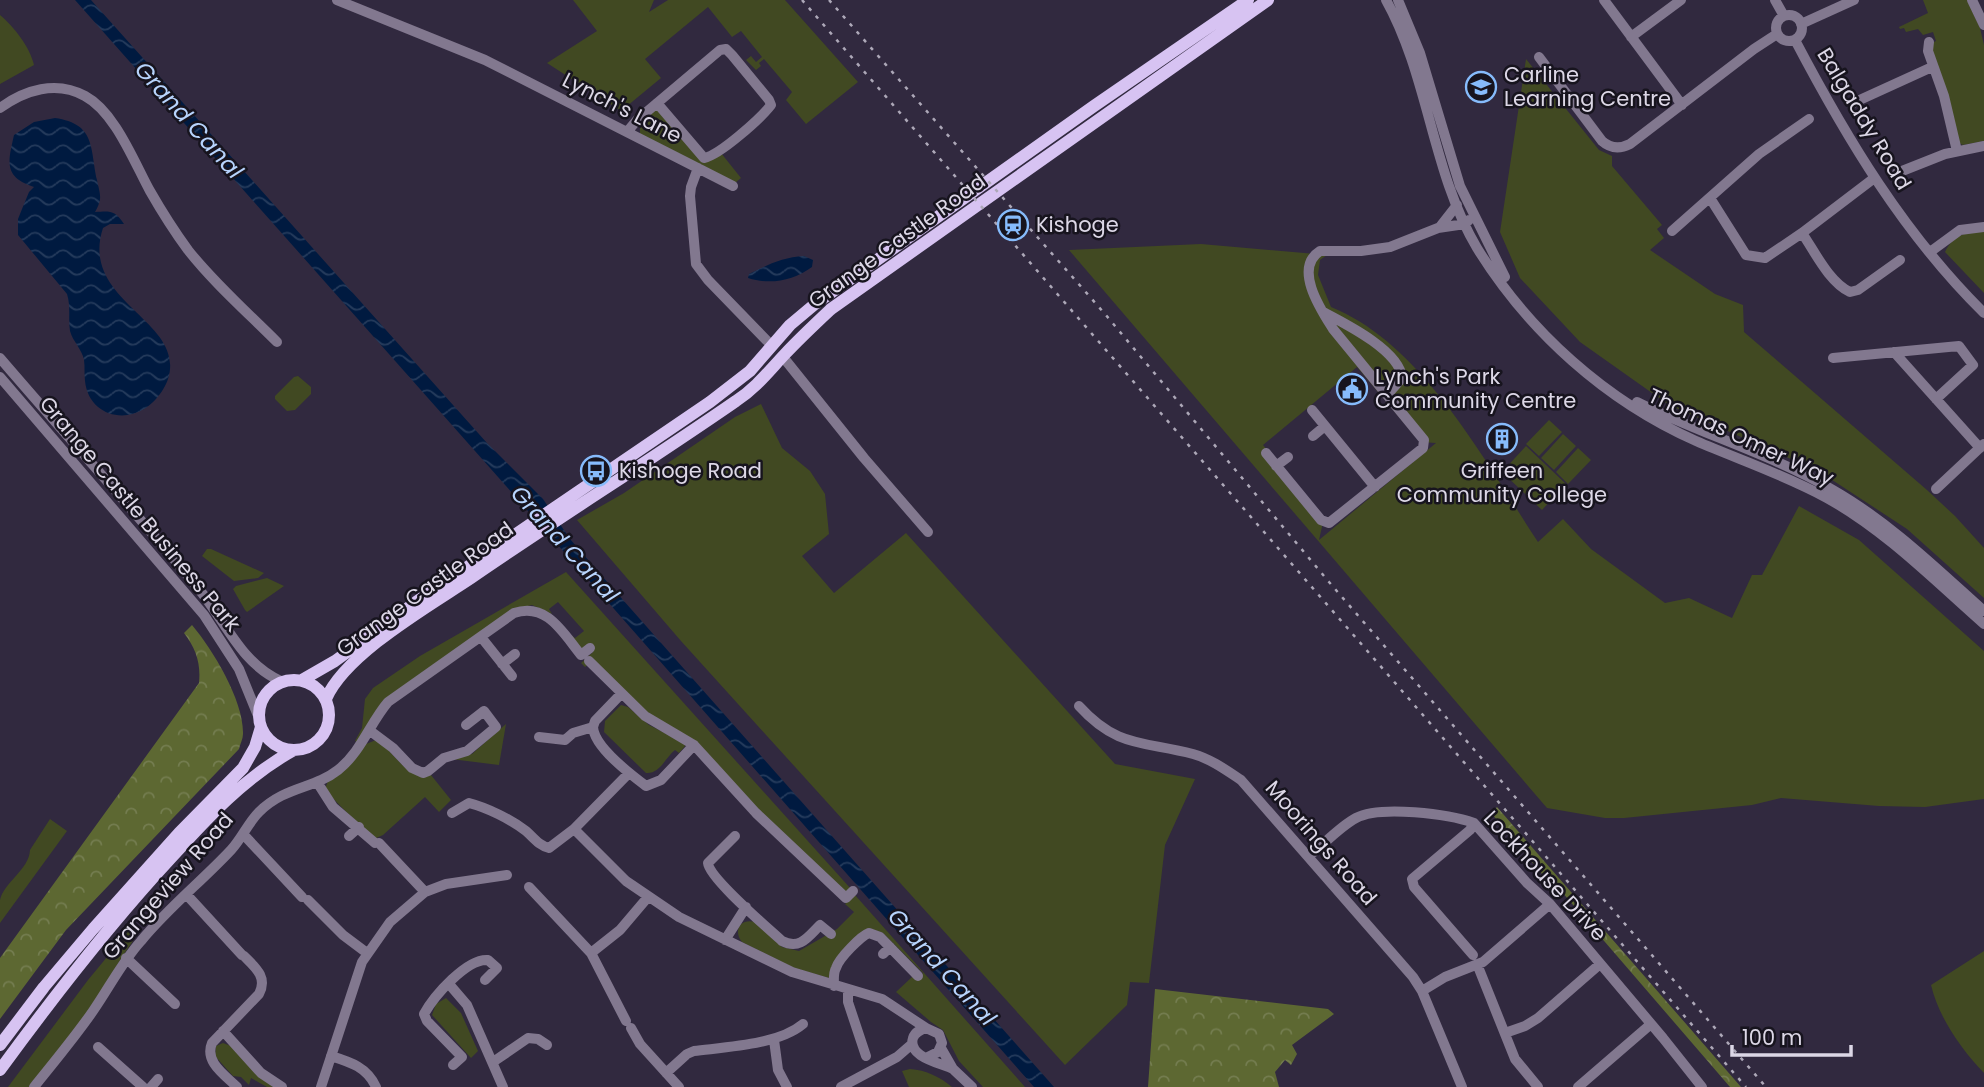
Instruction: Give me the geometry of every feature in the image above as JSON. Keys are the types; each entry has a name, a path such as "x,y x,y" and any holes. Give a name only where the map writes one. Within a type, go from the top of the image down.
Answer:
{"main road":[{"name":"Grange Castle Road","path":"580,498 750,371 790,325 815,304 1248,0"},
{"name":"Grange Castle Road","path":"281,681 302,680 335,661 580,498 736,401 764,379 831,309 1268,0"},
{"name":"Grange Castle Road","path":"326,699 332,685 350,664 519,539"},
{"path":"0,1070 101,936 185,842 240,786 294,750 312,746 326,731 330,719 326,699 320,690 302,680"},
{"path":"0,1045 44,987 111,909 179,833 243,768 256,747 263,698 281,681"},
{"path":"260,723 272,742 294,750"}],"street":[{"name":"Lynch's Lane","path":"337,0 468,52 698,168 690,196 696,264 708,281 772,346"},
{"name":"Thomas Omer Way","path":"1386,0 1411,56 1465,224 1478,248 1523,310 1562,352 1604,387 1675,431 1784,476 1849,511 1882,535 1984,624"},
{"name":"Thomas Omer Way","path":"1398,0 1419,53 1460,186 1499,267 1528,307 1566,348 1607,383 1637,402 1788,467 1834,490 1889,528 1984,611"},
{"path":"1604,0 1682,105"},
{"path":"1631,37 1681,0"},
{"path":"1775,0 1784,16"},
{"path":"1784,16 1792,16 1801,24 1854,0"},
{"path":"1972,0 1984,25"},
{"path":"1539,57 1602,141 1613,148 1627,146 1777,34 1777,25 1784,16"},
{"name":"Balgaddy Road","path":"1777,34 1787,41 1795,40 1802,31 1801,24"},
{"name":"Balgaddy Road","path":"1795,40 1873,178 1930,252 1984,313"},
{"path":"1928,42 1932,67 1944,96 1957,151"},
{"path":"627,132 657,103 720,50 726,49 771,105 719,151 705,158 657,103"},
{"path":"1853,103 1932,67"},
{"path":"0,108 31,91 53,87 74,91 93,102 109,118 159,207 189,250 276,342"},
{"path":"1672,231 1759,153 1809,119"},
{"path":"1896,173 1928,159 1984,146"},
{"path":"698,168 733,186"},
{"path":"1710,198 1746,255 1765,258 1873,178"},
{"path":"1438,228 1457,205"},
{"path":"1266,453 1325,523 1334,521 1425,445 1424,440 1322,312 1309,279 1311,261 1320,251 1361,251 1390,247 1438,228 1465,224 1474,214"},
{"path":"1930,252 1960,230 1984,227"},
{"path":"1802,233 1842,289 1850,292 1858,290 1900,260"},
{"path":"1322,312 1368,339 1393,358 1401,368 1402,378 1387,395"},
{"path":"1833,358 1959,346 1973,365 1936,399"},
{"path":"1894,352 1982,446 1936,489"},
{"path":"783,357 928,532"},
{"name":"Grange Castle Business Park","path":"0,358 198,588 250,661 265,674 281,681"},
{"name":"Grange Castle Business Park","path":"0,377 204,615 239,669 260,723"},
{"path":"1312,410 1375,487"},
{"path":"1313,436 1325,426"},
{"path":"1276,466 1288,457"},
{"name":"Grangeview Road","path":"34,1087 91,1013 126,958 153,926 231,849 257,814 275,799 317,782 339,769 360,745 375,717 388,702 514,613 525,609 537,610 552,621 581,655 590,648"},
{"path":"481,637 512,676"},
{"path":"502,664 515,654"},
{"path":"589,661 645,716 694,745 756,813 846,898 853,891"},
{"path":"621,694 595,721 594,738 646,786 655,784 694,745"},
{"name":"Moorings Road","path":"1079,706 1102,728 1119,738 1194,754 1219,764 1241,780 1400,961 1422,991 1462,1087"},
{"path":"369,730 393,748 412,768 423,773 444,758 467,751 496,727 484,710 466,725"},
{"path":"539,737 565,740 573,733 593,727"},
{"path":"452,813 469,803 479,806 521,828 536,842 549,848 574,829 629,773"},
{"path":"317,782 333,807 377,843 425,892"},
{"name":"Lockhouse Drive","path":"1314,852 1352,820 1371,813 1406,813 1474,823 1527,883 1550,904 1701,1087"},
{"path":"1474,823 1470,830 1412,879 1414,887 1475,960 1518,1065 1538,1087"},
{"path":"349,836 359,827"},
{"path":"574,829 626,881 679,917 792,972 883,999 903,1013 928,1058 953,1069"},
{"path":"243,834 305,898 367,953"},
{"path":"735,836 708,863 709,869 746,907 789,945 803,943 820,925 831,934"},
{"path":"321,1087 356,977 367,953 390,922 425,892 446,884 507,875"},
{"path":"530,887 591,953 640,1044 679,1087"},
{"path":"186,894 260,973 263,987 212,1043 209,1050 211,1059 237,1087"},
{"path":"591,953 620,930 648,897"},
{"path":"1422,991 1475,960 1489,958 1550,904"},
{"path":"725,940 746,907"},
{"path":"834,986 836,967 865,934 877,934 887,951 918,976"},
{"path":"126,958 175,1004"},
{"path":"453,1065 462,1057 427,1021 424,1014 431,1001 474,961 488,960 497,968 485,980"},
{"path":"1504,1033 1538,1018 1600,964"},
{"path":"449,984 467,1006 503,1087"},
{"path":"848,989 848,1002 866,1056"},
{"path":"666,1073 694,1051 774,1040 803,1024"},
{"path":"1578,1087 1651,1024"},
{"path":"223,1031 261,1073 282,1087"},
{"path":"841,1087 897,1057 918,1040 939,1034 941,1048 953,1069 972,1087"},
{"path":"493,1062 528,1038 538,1039 547,1045"},
{"path":"774,1040 778,1070 787,1087"},
{"path":"98,1047 143,1087"},
{"path":"928,1058 941,1048"},
{"path":"331,1056 354,1063 367,1073 376,1087"}],"green space":[{"path":"573,0 654,0 649,12 668,0 785,0 858,82 806,124 786,100 792,92 764,59 756,70 746,60 751,56 756,62 762,57 741,31 732,37 708,7 645,59 661,78 621,111 547,63 597,31"},
{"path":"1923,0 1967,0 1980,28 1984,45 1984,141 1963,145 1959,143 1930,44 1936,41 1933,32 1923,35 1918,29 1906,32 1899,27 1928,13"},
{"path":"0,15 21,38 34,65 0,84"},
{"path":"1526,59 1599,150 1612,156 1612,166 1662,225 1657,229 1664,238 1650,250 1715,294 1743,305 1744,332 1927,490 1984,548 1984,598 1907,529 1820,472 1669,405 1580,342 1520,278 1500,232"},
{"path":"653,111 659,111 695,153 721,153 741,178 735,183 640,134 640,121"},
{"path":"1984,230 1984,293 1945,252 1952,241 1961,235"},
{"path":"1201,244 1327,255 1320,260 1318,275 1331,307 1364,324 1395,348 1423,377 1473,442 1538,542 1563,519 1591,549 1665,603 1689,598 1732,618 1752,575 1762,575 1799,506 1859,540 1984,651 1984,799 1925,807 1781,798 1752,805 1624,818 1605,818 1547,808 1069,250","holes":["1357,367 1420,442 1436,443 1319,540 1324,518 1263,445"]},
{"path":"298,376 311,387 311,394 295,410 287,411 275,396"},
{"path":"761,404 782,448 810,471 825,494 829,534 802,556 834,593 906,533 1115,764 1195,779 1165,845 1149,983 1130,982 1127,1005 1065,1065 681,641 577,520 624,493 735,417"},
{"path":"1549,420 1562,432 1539,456 1526,444"},
{"path":"1563,434 1576,446 1554,470 1541,458"},
{"path":"1526,446 1566,484 1542,510 1502,472"},
{"path":"1578,448 1591,460 1568,484 1556,472"},
{"path":"207,549 264,573 258,578 234,581 202,556"},
{"path":"566,572 851,889 844,892 758,812 700,745 649,714 592,661 585,667 581,663 593,652 588,647 579,648 570,634 575,638 584,631 558,602 549,609 552,614 532,605 512,610 402,687 358,743 355,741 362,728 365,699 373,688 420,656"},
{"path":"267,578 284,586 247,612 233,589"},
{"path":"192,625 218,662 233,692 242,721 243,736 239,749 66,930 0,1019 0,958 199,683 197,656 184,633"},
{"path":"621,705 685,746 679,753 675,750 655,771 646,773 604,732 605,721"},
{"path":"506,724 499,765 451,759 472,754"},
{"path":"376,740 415,774 431,775 451,800 439,812 425,797 383,835 374,839 325,789 328,781 357,757 366,744"},
{"path":"1497,807 1741,1087 1730,1087 1555,884 1542,874 1491,813"},
{"path":"50,819 67,831 0,923 2,894 25,864 30,850"},
{"path":"855,895 1025,1087 983,1087 959,1061 943,1030 896,992 912,977 919,979 923,973 883,933 869,928 858,935 829,978 794,968 739,938 738,930 742,924 755,922 782,947 799,951 837,929 854,912 845,904"},
{"path":"131,928 133,941 67,1040 29,1087 8,1087 88,980"},
{"path":"1984,951 1984,1073 1952,1032 1939,1009 1931,985"},
{"path":"1155,989 1328,1009 1334,1014 1292,1045 1297,1054 1291,1065 1285,1060 1275,1072 1279,1087 1148,1087"},
{"path":"446,998 461,1013 478,1051 471,1058 432,1015 436,1004"},
{"path":"223,1043 231,1046 273,1087 267,1087 251,1078 249,1085 241,1077 233,1076 215,1056 216,1046"},
{"path":"910,1069 932,1075 952,1087 909,1087 902,1071"}],"water":[{"name":"Grand Canal","path":"75,0 91,0 487,443 543,499 570,539 608,583 1054,1087 1034,1087"},
{"path":"55,118 78,126 89,139 100,196 95,212 112,212 124,224 110,224 103,228 99,252 104,272 115,290 158,335 168,351 170,369 165,387 153,402 135,413 116,415 92,401 87,392 83,356 70,331 67,294 18,235 18,219 29,192 34,187 12,173 10,153 14,135 34,122"},
{"path":"804,256 813,260 812,267 797,276 773,281 748,278 749,274 775,262"}],"railway":[{"path":"802,0 1746,1087"},
{"path":"829,0 1105,314 1329,582 1766,1087"}],"place":[{"name":"Carline Learning Centre","path":"1481,87"},
{"name":"Kishoge","path":"1013,225"},
{"name":"Lynch's Park Community Centre","path":"1352,389"},
{"name":"Griffeen Community College","path":"1502,439"},
{"name":"Kishoge Road","path":"596,471"}]}
